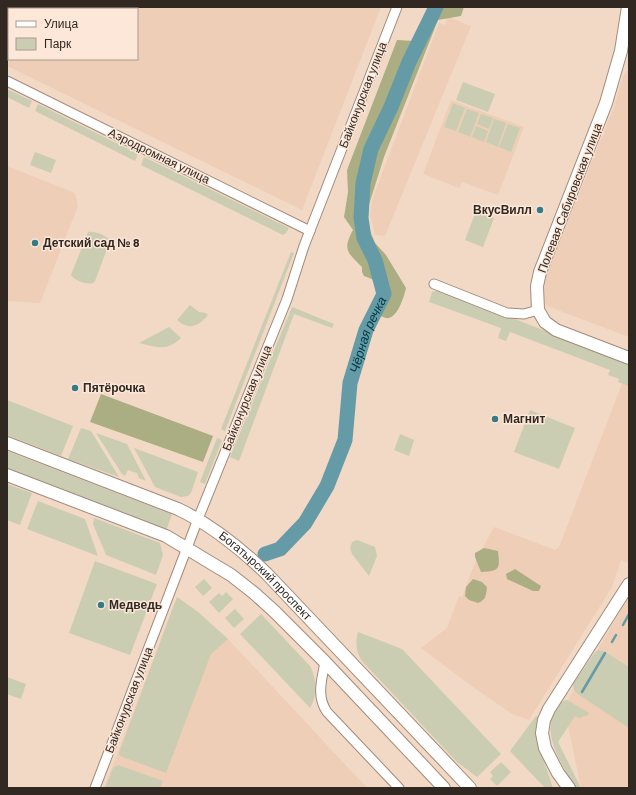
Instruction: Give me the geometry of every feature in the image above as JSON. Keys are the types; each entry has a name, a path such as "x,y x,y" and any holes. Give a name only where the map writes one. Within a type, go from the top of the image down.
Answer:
{"main road":[{"name":"Полевая Сабировская улица","path":"538,310 537,286 540,272 606,103 621,52 628,7"},
{"path":"538,310 545,322 556,330 629,358"},
{"name":"Богатырский проспект","path":"7,442 198,518 245,554 268,574 470,788"},
{"name":"Богатырский проспект","path":"7,475 166,536 231,575 254,593 325,662 444,788"},
{"path":"569,788 558,773 545,748 542,733 544,720 549,709 629,584"},
{"path":"558,773 558,788"}],"street":[{"name":"Байконурская улица","path":"95,788 188,548 198,518 287,299 310,231 397,7"},
{"name":"Аэродромная улица","path":"7,81 310,231"},
{"path":"434,284 507,313 524,314 538,310"},
{"path":"325,662 320,694 322,705 399,788"}],"shaded area":[{"path":"7,7 381,7 302,210 7,66"},
{"path":"448,17 471,26 385,236 375,235 370,215 372,200 439,23 445,25"},
{"path":"629,68 629,337 547,306 544,299 546,275 614,107 623,76"},
{"path":"451,100 524,127 498,195 462,182 459,188 423,174"},
{"name":"Детский сад № 8","path":"7,166 75,193 78,206 40,303 7,301"},
{"path":"625,376 629,377 629,564 621,560 612,587 529,720 512,714 421,648 447,628 459,596 462,597 476,560 494,527 555,550 559,547"},
{"path":"177,597 198,612 228,639 367,788 104,788"},
{"path":"629,597 629,788 581,788 564,706"}],"green space":[{"path":"429,7 464,7 461,16 438,20 384,157 367,211 368,226 375,243 386,255 406,288 399,308 392,317 388,318 381,316 375,311 375,306 381,293 374,280 364,276 362,267 348,251 348,242 353,230 344,217 348,192 347,170 397,40 415,41"},
{"path":"463,82 495,94 488,112 456,100"},
{"path":"7,89 32,101 29,108 7,97"},
{"path":"453,103 465,108 456,131 444,127"},
{"path":"38,104 138,154 135,161 35,111"},
{"path":"467,109 479,113 470,137 458,132"},
{"path":"481,114 493,118 489,129 477,124"},
{"path":"494,119 506,123 498,147 486,142"},
{"path":"508,124 520,128 511,152 499,147"},
{"path":"476,126 488,131 484,142 472,137"},
{"path":"35,152 56,160 51,173 30,165"},
{"path":"144,157 289,228 283,235 141,165"},
{"path":"476,211 494,218 483,247 465,240"},
{"path":"88,232 100,234 110,241 93,283 78,281 71,275"},
{"path":"291,252 294,253 225,431 221,429"},
{"path":"441,290 629,364 629,386 618,382 619,379 608,375 610,370 510,332 506,341 498,338 501,328 429,302 432,292"},
{"path":"190,305 199,312 206,313 208,315 194,326 186,325 177,320"},
{"path":"292,307 334,324 332,328 294,314 239,461 230,457"},
{"path":"169,327 181,338 171,345 161,347 139,343"},
{"path":"101,394 213,436 203,462 90,422"},
{"path":"7,400 73,426 61,456 7,435"},
{"path":"530,410 575,428 559,469 514,452"},
{"path":"81,428 91,431 119,477 68,459"},
{"path":"96,433 127,444 146,481 139,478 137,473 128,470 125,476 122,474"},
{"path":"400,434 414,440 409,456 394,450"},
{"path":"217,438 222,440 205,484 200,482"},
{"path":"134,448 198,472 191,493 188,496 181,497 155,487"},
{"path":"7,451 172,514 166,531 7,469"},
{"path":"7,484 32,493 20,525 7,520"},
{"path":"38,501 85,519 98,556 27,529"},
{"path":"94,518 160,543 163,555 156,575 106,555 93,524"},
{"path":"357,540 375,547 377,556 369,576 352,554 350,548 352,542"},
{"path":"484,548 498,551 499,565 495,570 481,572 475,557 475,553"},
{"path":"95,561 157,584 130,655 69,633"},
{"path":"515,569 541,586 539,591 533,591 507,579 506,574"},
{"path":"204,579 212,588 203,596 195,587"},
{"path":"473,579 482,582 487,587 484,599 478,603 469,600 465,596 466,587"},
{"path":"226,592 233,599 219,613 209,602 219,593 222,596"},
{"path":"177,597 198,612 228,639 211,654 166,773 120,756 119,753"},
{"path":"235,609 244,619 234,628 225,618"},
{"path":"261,614 310,666 316,687 313,703 310,708 240,634"},
{"path":"358,632 402,649 501,754 477,777 457,762 362,661 358,654 357,647"},
{"path":"599,650 605,652 629,667 629,728 574,690 573,684 595,652"},
{"path":"7,677 26,684 21,699 7,694"},
{"path":"567,700 589,713 588,715 579,718 575,716 558,742 581,788 575,788 560,761 552,742 551,722 554,712 559,704"},
{"path":"536,716 538,717 536,729 537,740 553,788 545,788 510,751"},
{"path":"501,762 511,772 497,786 490,779 493,776 490,772"},
{"path":"118,765 163,781 160,788 105,788 113,768"}],"waterway":[{"name":"Чёрная речка","path":"265,554 280,549 305,523 327,486 345,440 350,383 366,330 384,294 375,260 364,238 361,218 363,183 371,149 391,107 409,62 436,7"},
{"path":"623,625 629,614"},
{"path":"612,642 616,635"},
{"path":"582,692 605,653"}],"place":[{"name":"ВкусВилл","path":"540,210"},
{"name":"Детский сад № 8","path":"35,243"},
{"name":"Пятёрочка","path":"75,388"},
{"name":"Магнит","path":"495,419"},
{"name":"Медведь","path":"101,605"}]}
